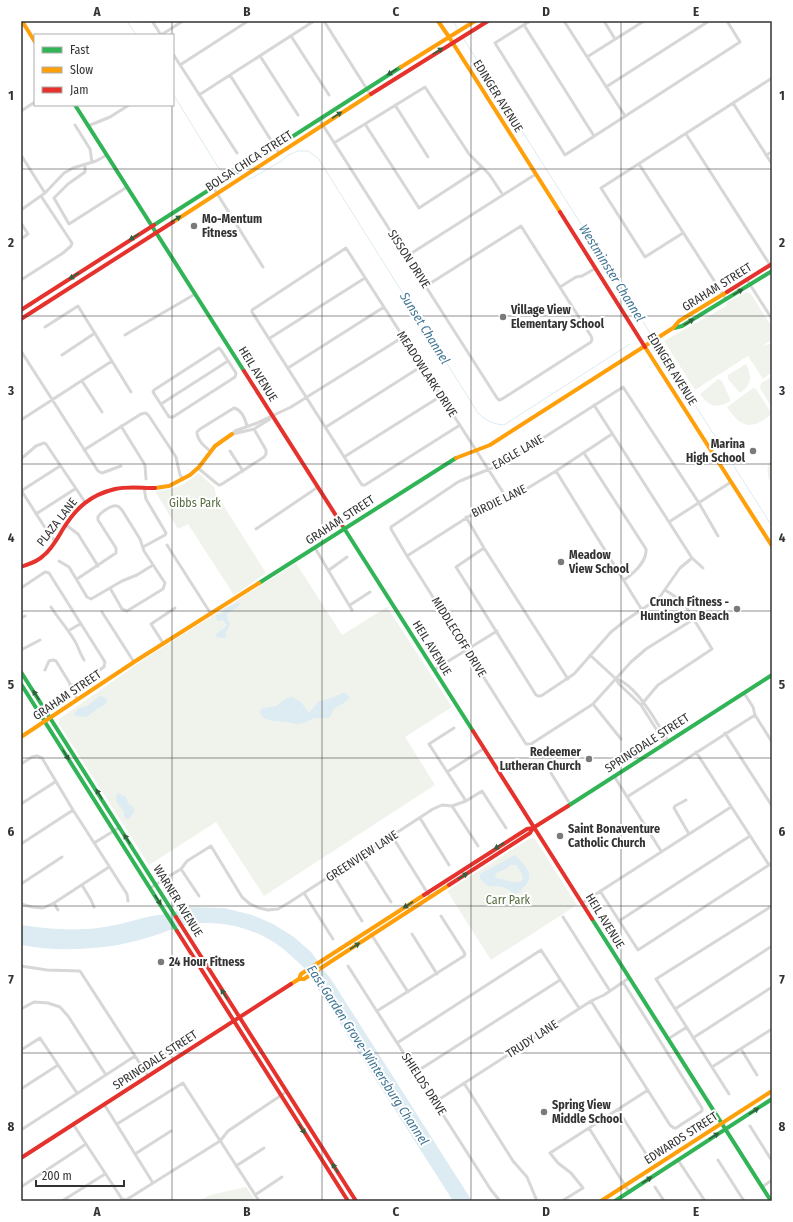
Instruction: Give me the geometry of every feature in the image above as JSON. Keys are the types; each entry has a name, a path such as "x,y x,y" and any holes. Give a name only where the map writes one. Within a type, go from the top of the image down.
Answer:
{"main road":[{"path":"22,21 34,40"},
{"name":"EDINGER AVENUE","path":"438,21 772,546"},
{"name":"BOLSA CHICA STREET","path":"21,310 367,88 475,21"},
{"name":"BOLSA CHICA STREET","path":"21,319 370,94 488,21"},
{"path":"408,62 412,68"},
{"name":"HEIL AVENUE","path":"76,106 771,1201"},
{"path":"107,255 111,261"},
{"name":"GRAHAM STREET","path":"724,297 771,265"},
{"name":"GRAHAM STREET","path":"21,737 163,643 345,529 446,463 459,456 477,451 490,445 659,338 673,328 679,321 750,285 772,271"},
{"name":"PLAZA LANE","path":"21,567 30,564 49,551 75,512 84,502 112,489 126,486 157,488 169,486 194,473 210,451 232,434"},
{"name":"WARNER AVENUE","path":"21,672 356,1201"},
{"name":"SPRINGDALE STREET","path":"21,1158 300,979 304,979 323,967 530,833 533,828 772,675"},
{"name":"WARNER AVENUE","path":"21,684 348,1201"},
{"name":"SPRINGDALE STREET","path":"300,979 301,974 427,892 527,828 533,828"},
{"path":"175,928 181,932 184,938 189,938"},
{"path":"194,957 199,954"},
{"path":"255,1054 258,1053 267,1066 272,1070"},
{"name":"EDWARDS STREET","path":"601,1201 772,1091"},
{"name":"EDWARDS STREET","path":"615,1201 772,1100"}],"street":[{"path":"152,21 160,34"},
{"path":"163,34 183,21"},
{"path":"180,65 248,21"},
{"path":"199,95 314,21"},
{"path":"324,21 370,94"},
{"path":"530,21 495,43 565,154 740,42 727,21"},
{"path":"564,21 625,116"},
{"path":"604,21 615,39"},
{"path":"587,57 644,21"},
{"path":"606,87 708,21"},
{"path":"524,25 594,136"},
{"path":"291,36 329,95"},
{"path":"174,56 237,153"},
{"path":"260,56 298,115"},
{"path":"230,75 279,153"},
{"path":"683,233 645,257 601,188 772,78"},
{"path":"334,143 425,87 469,154 488,174 503,195"},
{"path":"21,111 34,103"},
{"path":"733,103 772,164"},
{"path":"395,105 428,157"},
{"path":"88,126 110,117 127,106"},
{"name":"SISSON DRIVE","path":"319,119 499,400 502,400 591,342 591,336 560,287"},
{"path":"365,124 419,208 482,167"},
{"path":"75,125 90,149 92,162"},
{"path":"686,134 771,265"},
{"path":"766,155 772,152"},
{"path":"21,155 72,243 71,246 21,280"},
{"path":"21,210 43,195 64,173 107,155"},
{"path":"639,164 724,297"},
{"path":"85,165 85,172 68,184 54,198 69,224 127,187"},
{"path":"407,256 536,174"},
{"path":"213,187 263,267"},
{"path":"21,222 28,234 21,239"},
{"path":"426,286 521,226 560,287 576,277 582,276 596,268"},
{"name":"MEADOWLARK DRIVE","path":"270,338 252,311 253,308 346,248 508,500"},
{"path":"365,278 270,338 344,457 362,485 365,485 460,426"},
{"path":"747,280 772,319"},
{"path":"125,335 155,316 173,308 195,294"},
{"path":"45,327 78,306 132,392"},
{"path":"288,368 384,307"},
{"path":"62,355 95,333"},
{"path":"273,416 307,397 403,337"},
{"path":"219,348 228,361 236,373 235,377 173,417 170,417 154,392 155,388 219,348"},
{"path":"21,351 98,471 102,473 121,466"},
{"path":"21,420 112,361"},
{"path":"161,404 228,361"},
{"path":"233,369 240,364"},
{"path":"326,427 422,366"},
{"path":"82,381 102,412"},
{"name":"EAGLE LANE","path":"391,527 458,482 504,463 623,387 699,503"},
{"path":"344,457 441,396"},
{"path":"594,405 692,558 703,568"},
{"path":"210,451 197,435 197,432 200,429 232,408 236,408 240,411 247,426"},
{"path":"84,450 141,414 146,413 176,457 180,475 183,479"},
{"name":"PLAZA LANE","path":"232,434 247,426 273,416"},
{"name":"PLAZA LANE","path":"232,434 254,429 273,416"},
{"path":"121,426 145,465 146,479"},
{"path":"198,468 219,485 264,458 266,450 254,429"},
{"name":"BIRDIE LANE","path":"407,556 482,508 508,500 556,471 612,434"},
{"path":"21,459 36,446 44,443 48,446 84,502"},
{"path":"230,451 243,471"},
{"path":"584,453 646,548 646,553 639,566 634,573 624,580"},
{"path":"56,542 21,490 60,466"},
{"path":"556,471 642,610"},
{"path":"669,522 731,482"},
{"path":"256,529 318,487"},
{"path":"143,547 166,533 146,499 144,488"},
{"path":"36,514 75,489"},
{"path":"699,503 718,536"},
{"path":"77,580 114,555 117,551 98,520 101,512 113,506 117,506 122,510 140,539 144,551 165,584 163,588 127,611 122,609 110,588"},
{"path":"466,517 484,548 568,678"},
{"path":"66,525 78,534 98,566"},
{"name":"MIDDLECOFF DRIVE","path":"391,527 407,556 526,744 531,744 593,704"},
{"path":"167,545 211,614"},
{"path":"315,548 352,610"},
{"path":"484,548 456,567 538,696 568,678 615,629 654,602 665,590 680,568 692,558"},
{"path":"328,570 348,557"},
{"path":"59,561 69,567 87,596 91,599 122,581 137,576 153,565"},
{"path":"21,588 47,572 105,662 104,667 80,683 70,686"},
{"path":"642,703 658,685 712,649 684,605 679,599 665,590"},
{"path":"350,605 370,592"},
{"path":"50,607 63,622 84,660"},
{"path":"163,643 151,624 175,608"},
{"path":"102,612 134,662"},
{"path":"621,739 593,704 631,662 646,649 694,619"},
{"path":"68,632 80,624"},
{"path":"434,670 496,631"},
{"path":"21,650 40,640"},
{"path":"590,655 642,703 667,742"},
{"path":"45,670 49,661 56,661 77,700"},
{"path":"744,693 753,707 755,715 772,742"},
{"path":"627,797 755,715"},
{"path":"454,728 429,744 466,801"},
{"path":"725,734 772,806"},
{"path":"447,772 483,749"},
{"path":"600,891 638,950 770,864 750,836 696,752"},
{"path":"21,764 32,757 37,756 42,758 55,782 127,894 128,901"},
{"path":"552,773 570,804"},
{"path":"614,776 661,851"},
{"path":"21,804 55,782"},
{"name":"GREENVIEW LANE","path":"181,869 186,861 211,846 242,897 250,904 259,908 268,910 278,909 433,809 442,805 452,806 466,801 482,791 506,828"},
{"path":"686,800 674,808 689,834"},
{"path":"452,806 478,846"},
{"path":"582,903 731,806"},
{"path":"21,844 73,810"},
{"path":"420,818 449,865"},
{"path":"94,843 120,827"},
{"path":"392,836 430,897"},
{"path":"619,921 750,836"},
{"path":"362,856 391,902"},
{"path":"21,884 62,858"},
{"path":"21,904 43,908 54,903 109,867"},
{"path":"150,888 181,869 199,896"},
{"path":"333,874 362,921"},
{"path":"82,885 92,900 94,907"},
{"path":"304,893 333,939"},
{"path":"54,903 58,910"},
{"path":"729,1094 656,979 772,906"},
{"path":"378,1011 464,956 465,954 441,916"},
{"path":"563,916 610,991"},
{"path":"369,930 408,992"},
{"path":"412,934 437,974"},
{"path":"675,1009 772,946"},
{"path":"397,1043 541,950 579,1008"},
{"path":"21,966 47,970 80,971 148,1076"},
{"name":"SHIELDS DRIVE","path":"348,966 491,1190 500,1201"},
{"name":"TRUDY LANE","path":"435,1102 579,1008 630,978"},
{"path":"416,1072 560,980"},
{"path":"591,1001 670,1125 676,1128 702,1110 698,1101 623,982"},
{"path":"693,1038 772,987"},
{"path":"21,1009 34,1002 48,1003 60,1007 68,1016 106,1075"},
{"path":"668,1039 687,1027"},
{"path":"712,1067 771,1031"},
{"path":"21,1050 40,1038 77,1093"},
{"path":"740,1049 757,1075"},
{"path":"21,1130 135,1056"},
{"path":"21,1089 58,1065"},
{"path":"117,1124 183,1083 258,1201"},
{"path":"464,1083 513,1161 527,1177 537,1201"},
{"path":"562,1201 583,1188 571,1173 558,1163 550,1153 648,1090"},
{"path":"73,1124 124,1201 220,1141 228,1131 286,1092"},
{"path":"104,1104 153,1183"},
{"path":"618,1110 648,1157"},
{"path":"750,1126 772,1161"},
{"path":"588,1128 629,1192"},
{"path":"135,1154 171,1131"},
{"path":"21,1187 86,1144"},
{"path":"236,1166 264,1148"},
{"path":"678,1160 705,1201"},
{"path":"718,1160 743,1200 738,1201"},
{"path":"62,1201 105,1174"},
{"path":"255,1195 282,1177"},
{"path":"762,1186 772,1180"},
{"path":"655,1187 664,1201"}],"green space":[{"path":"746,292 751,294 772,327 772,340 762,346 772,343 772,372 763,379 748,356 695,390 664,341 726,306 726,303"},
{"path":"746,364 750,380 744,390 740,393 728,379 728,375"},
{"path":"772,377 772,408 760,388 761,383"},
{"path":"718,379 722,381 731,401 718,406 707,402 700,394"},
{"path":"753,388 756,389 772,414 758,423 747,425 737,419 727,407"},
{"path":"772,457 772,485 768,471"},
{"name":"Gibbs Park","path":"199,473 215,488 215,492 266,573 234,595 188,524 178,529 155,491 167,490 182,485"},
{"path":"296,563 342,635 387,607 452,707 405,737 435,785 264,896 216,822 149,865 59,724 59,719 146,658"},
{"name":"Carr Park","path":"532,838 535,839 577,905 491,960 447,891"},
{"path":"246,1187 256,1201 200,1201 210,1195"}],"water":[{"path":"239,602 240,604 238,607 227,615 230,625 226,632 226,637 215,637 217,633 227,625 223,620 217,621 216,615 222,614 224,609"},
{"path":"342,693 348,695 348,700 334,709 329,717 314,718 302,724 266,719 261,714 260,710 263,708 276,706 285,699 292,697 301,702 309,713 318,702"},
{"path":"100,696 107,700 106,704 87,717 75,716 74,714 78,709 87,706"},
{"path":"118,793 126,797 128,803 134,808 134,812 129,819 126,819 124,816 124,811 117,801 116,797"},
{"path":"515,855 527,869 529,873 529,880 519,893 513,894 506,888 487,885 480,878 480,874","holes":["510,865 516,865 522,874 523,879 520,882 496,878 495,875 498,872 506,869"]},
{"name":"East Garden Grove-Wintersburg Channel","path":"187,907 224,908 252,915 273,924 294,937 312,953 331,979 472,1201 453,1201 311,976 305,968 289,954 267,938 242,928 215,923 201,923 181,926 140,940 106,947 57,949 21,945 21,925 60,929 98,928 178,911"}],"waterway":[{"name":"Sunset Channel","path":"127,21 135,34"},
{"name":"Westminster Channel","path":"453,21 458,30"},
{"name":"Westminster Channel","path":"463,38 654,339"},
{"name":"Sunset Channel","path":"174,96 218,167 225,174"},
{"name":"Sunset Channel","path":"248,179 280,162 288,155 298,151 308,151 318,158 478,413 490,422 504,425 630,344"},
{"name":"Westminster Channel","path":"655,342 772,526"}],"traffic: fast":[{"path":"154,225 401,67"},
{"path":"76,106 244,371"},
{"path":"674,328 682,326 772,271"},
{"path":"259,583 456,458"},
{"path":"342,525 473,731"},
{"path":"21,672 176,917"},
{"path":"568,806 772,675"},
{"path":"21,684 177,931"},
{"path":"592,919 771,1201"},
{"path":"615,1201 772,1099"}],"traffic: slow":[{"path":"22,21 34,40"},
{"path":"438,21 449,37"},
{"path":"401,67 475,21"},
{"path":"449,37 560,212"},
{"path":"173,222 371,94"},
{"path":"456,458 490,445 673,328 679,321 727,292"},
{"path":"645,347 772,546"},
{"path":"155,488 169,486 190,475 199,467 215,446 232,434"},
{"path":"21,737 134,662 259,583"},
{"path":"291,984 299,979 304,979 449,885"},
{"path":"299,979 301,974 424,895"},
{"path":"601,1201 772,1091"}],"traffic: jam":[{"path":"371,94 488,21"},
{"path":"560,212 645,347"},
{"path":"21,319 173,222"},
{"path":"21,310 154,225"},
{"path":"727,292 772,264"},
{"path":"244,371 342,525"},
{"path":"21,567 41,558 49,550 73,515 84,503 98,495 115,489 130,487 155,488"},
{"path":"473,731 592,919"},
{"path":"424,895 527,829 533,828 568,806"},
{"path":"449,885 530,833 533,828"},
{"path":"176,917 356,1201"},
{"path":"177,931 348,1201"},
{"path":"21,1158 291,984"}],"place":[{"name":"Mo-Mentum Fitness","path":"194,226"},
{"name":"Village View Elementary School","path":"503,317"},
{"name":"Marina High School","path":"753,451"},
{"name":"Meadow View School","path":"561,562"},
{"name":"Crunch Fitness - Huntington Beach","path":"737,609"},
{"name":"Redeemer Lutheran Church","path":"589,759"},
{"name":"Saint Bonaventure Catholic Church","path":"560,836"},
{"name":"24 Hour Fitness","path":"161,962"},
{"name":"Spring View Middle School","path":"544,1112"}]}
